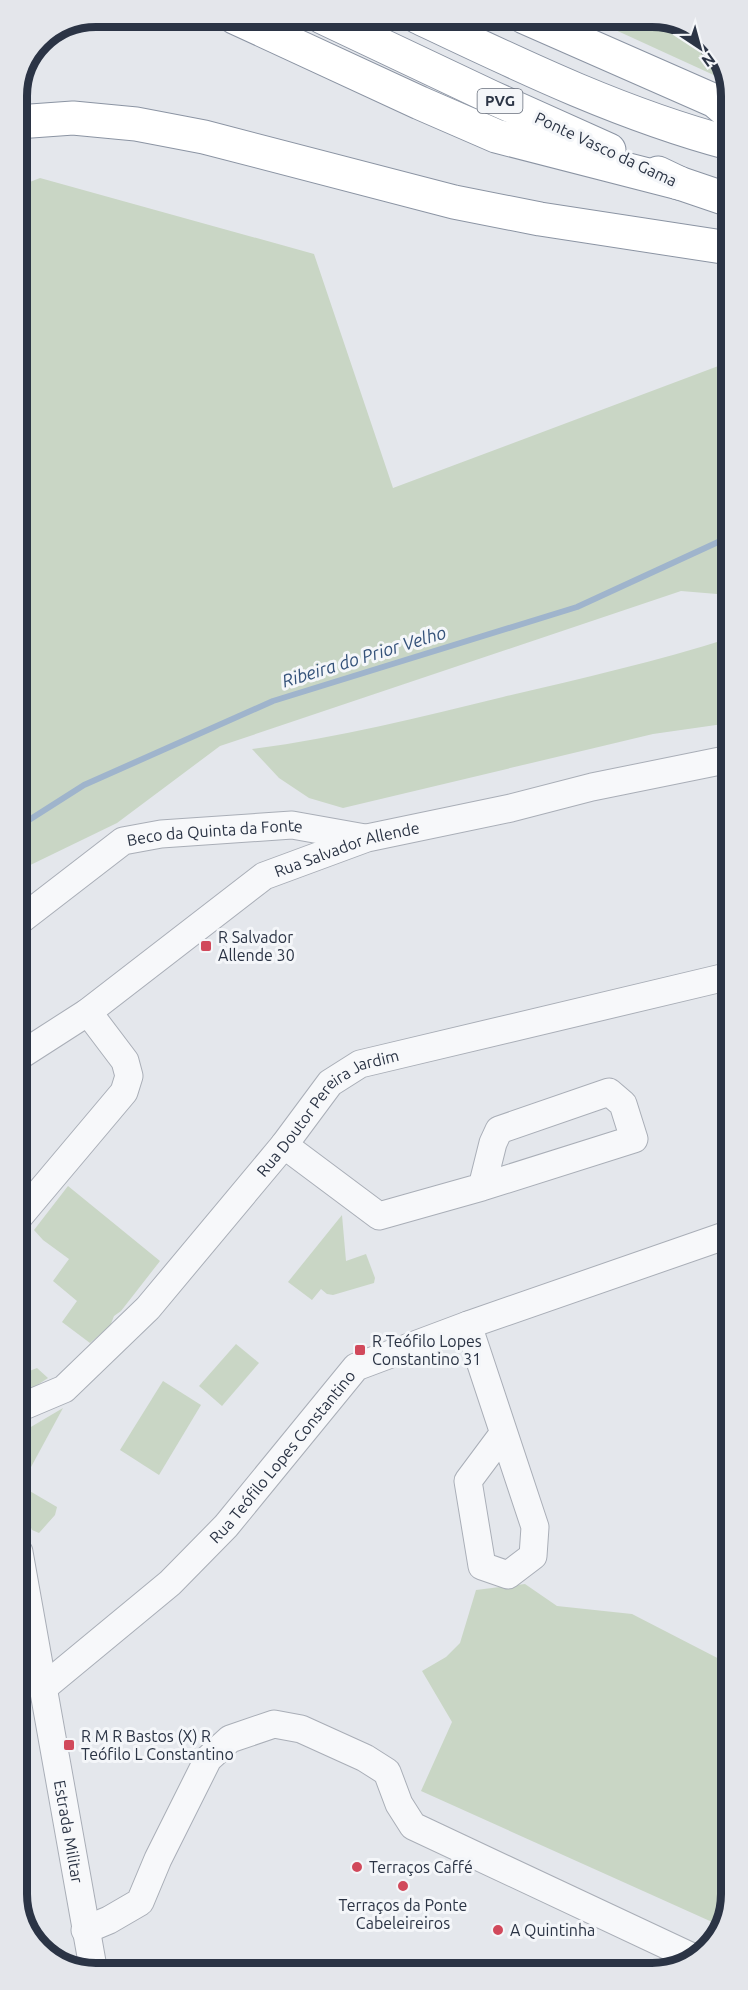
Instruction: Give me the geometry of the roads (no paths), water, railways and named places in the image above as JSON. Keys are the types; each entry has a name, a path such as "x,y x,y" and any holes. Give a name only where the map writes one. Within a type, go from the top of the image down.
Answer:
{"highway":[{"path":"258,27 496,136 679,183"},
{"name":"Ponte Vasco da Gama","path":"344,27 679,183 721,197"},
{"name":"PVG","path":"439,27 581,92 679,130 721,141"},
{"path":"547,27 714,101 721,107"},
{"path":"27,121 74,118 136,124 204,137 454,202 540,219 721,247"}],"street":[{"name":"Rua Salvador Allende","path":"27,1051 88,1012 264,876 367,838 592,787 721,761"},
{"name":"Beco da Quinta da Fonte","path":"27,915 123,841 161,834 292,825 367,838"},
{"name":"Rua Doutor Pereira Jardim","path":"27,1405 64,1389 148,1308 284,1145 330,1083 360,1064 721,978"},
{"path":"27,1207 124,1092 129,1076 125,1061 88,1012"},
{"path":"284,1145 379,1216 482,1186 634,1139 623,1104 609,1092 499,1130 493,1143 482,1186"},
{"name":"Rua Teófilo Lopes Constantino","path":"43,1688 170,1583 218,1534 356,1367 468,1325 721,1237"},
{"path":"468,1325 503,1434"},
{"name":"Estrada Militar","path":"27,1597 92,1963"},
{"path":"85,1930 109,1920 140,1902 208,1759 230,1738 274,1724 301,1728 364,1758 387,1772 399,1804 413,1826 685,1954"}],"water":[{"path":"721,800 721,818 717,801"}],"waterway":[{"name":"Ribeira do Prior Velho","path":"27,821 84,785 273,701 577,607 721,541"}],"place":[{"name":"R Salvador Allende 30","path":"206,946"},
{"name":"R Teófilo Lopes Constantino 31","path":"360,1350"},
{"name":"R M R Bastos (X) R Teófilo L Constantino","path":"69,1745"},
{"name":"Terraços Caffé","path":"357,1867"},
{"name":"Terraços da Ponte Cabeleireiros","path":"403,1886"},
{"name":"A Quintinha","path":"498,1930"}]}
